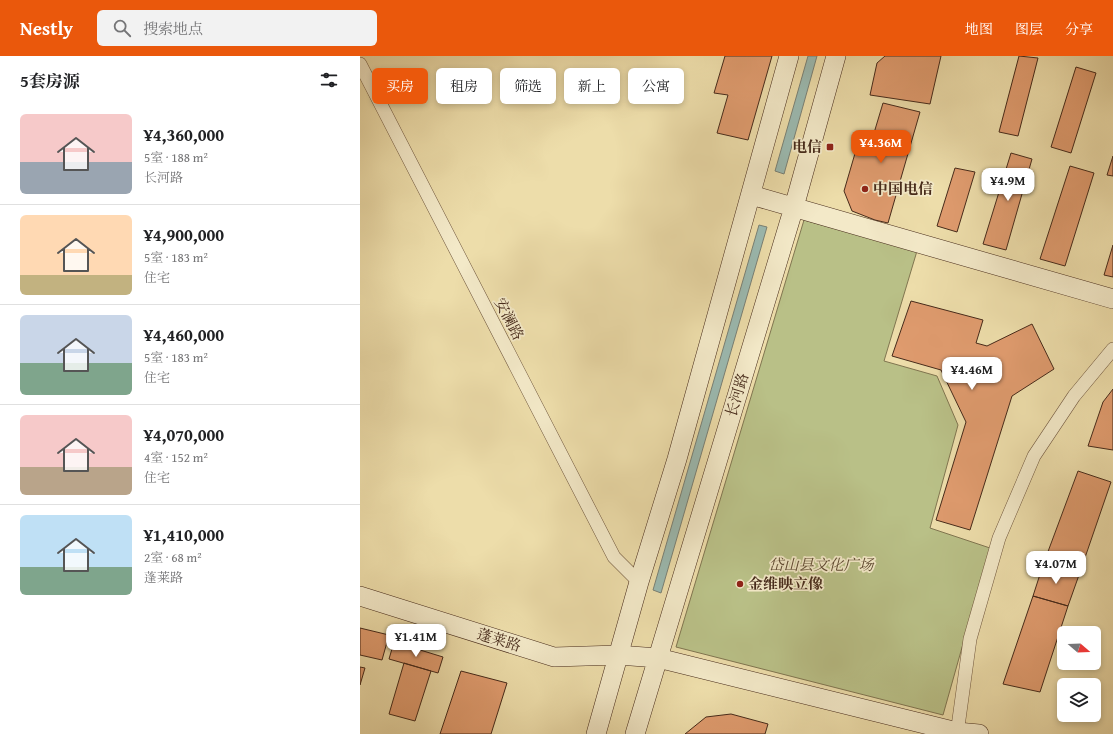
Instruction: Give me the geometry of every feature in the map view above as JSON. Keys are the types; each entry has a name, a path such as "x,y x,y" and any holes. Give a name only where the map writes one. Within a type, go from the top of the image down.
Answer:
{"main road":[{"path":"596,734 639,582 677,459 789,56"},
{"name":"长河路","path":"635,734 794,207 836,56"},
{"path":"751,195 1113,299"},
{"name":"蓬莱路","path":"360,596 554,657 618,655 658,658 967,733"}],"street":[{"name":"安澜路","path":"362,72 614,557 639,582"},
{"path":"967,733 970,639 999,538 1034,456 1074,396 1113,349"}],"green space":[{"name":"岱山县文化广场","path":"804,220 917,251 884,361 937,376 958,425 930,528 990,548 943,715 676,647"}],"water":[{"path":"808,56 817,56 784,174 775,171"},
{"path":"759,225 767,227 661,593 653,590"}],"building":[{"path":"725,56 772,56 748,140 717,133 728,95 714,93"},
{"path":"885,56 941,56 930,104 870,95 877,63"},
{"path":"1019,56 1038,58 1018,136 999,132"},
{"path":"1076,67 1096,73 1071,153 1051,147"},
{"path":"883,103 920,112 888,223 875,220 852,211 844,191 856,150 874,133"},
{"path":"1011,153 1032,159 1006,250 983,244"},
{"path":"1113,156 1113,176 1107,175"},
{"path":"1070,166 1094,173 1065,266 1040,259"},
{"path":"955,168 975,172 957,232 937,226"},
{"path":"1113,245 1113,277 1104,275"},
{"path":"911,301 983,320 976,343 987,346 1032,324 1054,369 1012,396 970,530 936,520 966,422 941,370 892,356"},
{"path":"1113,389 1113,450 1088,446 1103,402"},
{"path":"1078,471 1111,482 1079,575 1043,565"},
{"path":"1043,565 1079,575 1068,606 1033,596"},
{"path":"1033,596 1068,606 1061,626 1057,626 1057,640 1040,692 1003,684"},
{"path":"360,628 389,635 382,660 360,655"},
{"path":"394,642 443,657 438,673 389,659"},
{"path":"404,663 431,671 415,721 389,714"},
{"path":"360,667 365,668 360,685"},
{"path":"461,671 507,683 491,734 440,734"},
{"path":"731,714 768,724 765,734 685,734 706,717"}],"place":[{"name":"电信","path":"830,147"},
{"name":"中国电信","path":"865,189"},
{"name":"金维映立像","path":"740,584"}]}
